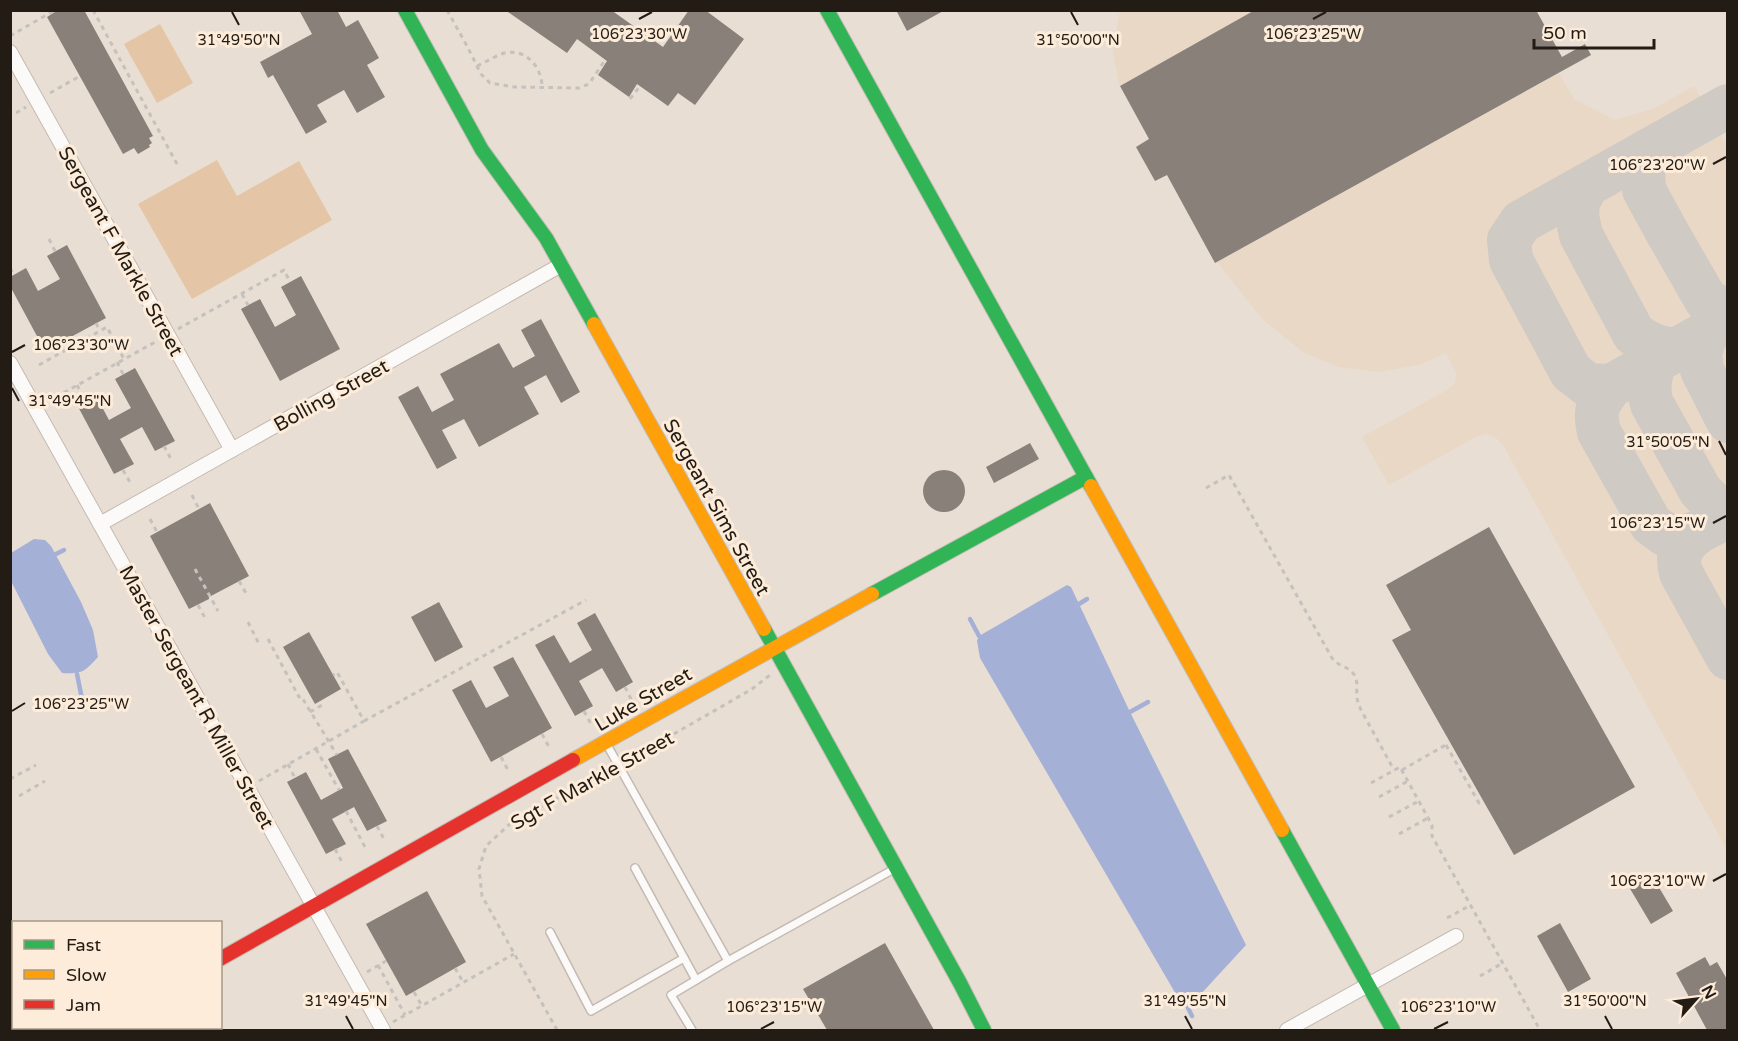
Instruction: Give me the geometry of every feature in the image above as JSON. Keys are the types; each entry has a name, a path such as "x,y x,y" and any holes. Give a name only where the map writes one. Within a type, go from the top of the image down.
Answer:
{"street":[{"name":"Sergeant Sims Street","path":"405,10 482,150 546,238 960,982 984,1030"},
{"path":"827,10 1393,1030"},
{"name":"Sergeant F Markle Street","path":"10,52 232,450"},
{"name":"Bolling Street","path":"100,524 561,265"},
{"name":"Master Sergeant R Miller Street","path":"10,363 382,1029"},
{"name":"Luke Street","path":"222,958 773,648 1086,477"},
{"path":"1287,1030 1456,936"}],"lane":[{"path":"606,743 728,961"},
{"path":"635,868 696,980"},
{"path":"692,1030 671,995 896,868"},
{"path":"550,932 591,1011 684,958"}],"path":[{"path":"10,36 55,10"},
{"path":"93,10 177,164"},
{"path":"447,10 481,74 490,82 514,87 579,88 589,84 605,60"},
{"path":"477,66 502,54 520,53 535,64 542,79 542,87"},
{"path":"630,99 640,86"},
{"path":"49,238 56,251"},
{"path":"10,268 14,275"},
{"path":"284,270 290,282"},
{"path":"242,294 248,305"},
{"path":"96,323 100,331"},
{"path":"39,365 107,327 124,359"},
{"path":"55,346 59,354"},
{"path":"117,363 123,374"},
{"path":"76,385 83,397"},
{"path":"164,446 172,461"},
{"path":"123,470 131,484"},
{"path":"1206,488 1229,475 1332,658 1336,663 1352,672 1357,681 1361,710 1394,770"},
{"path":"192,495 199,509"},
{"path":"150,519 157,532"},
{"path":"195,568 218,611"},
{"path":"239,581 247,595"},
{"path":"247,788 586,600"},
{"path":"198,605 205,618"},
{"path":"248,622 259,644"},
{"path":"268,639 299,697 301,696 337,755"},
{"name":"Sgt F Markle Street","path":"557,1030 482,896 479,869 486,846 512,822 618,766 752,689 784,668"},
{"path":"333,675 337,672 364,722"},
{"path":"625,687 633,703"},
{"path":"310,712 322,705 321,701"},
{"path":"584,711 592,726"},
{"path":"542,734 550,749"},
{"path":"1402,770 1447,744 1479,803 1483,801"},
{"path":"316,749 339,790"},
{"path":"501,757 509,772"},
{"path":"1456,764 1461,761"},
{"path":"288,764 295,778"},
{"path":"10,779 36,765"},
{"path":"1371,783 1400,767 1432,825 1432,836 1540,1030"},
{"path":"1467,782 1471,780"},
{"path":"19,796 45,781"},
{"path":"1378,797 1408,781"},
{"path":"1471,790 1476,788"},
{"path":"1389,817 1419,801"},
{"path":"346,811 367,851"},
{"path":"1399,834 1428,818"},
{"path":"376,826 385,841"},
{"path":"335,849 343,864"},
{"path":"1447,918 1471,905"},
{"path":"382,1029 514,954"},
{"path":"354,979 386,961"},
{"path":"1480,976 1503,963"},
{"path":"378,965 405,1015"},
{"path":"456,970 463,982"},
{"path":"414,992 422,1006"}],"shaded area":[{"path":"1120,11 1255,11 1119,86 1113,52"},
{"path":"160,24 193,83 157,103 124,44"},
{"path":"1559,73 1574,99 1615,120 1655,108 1694,86 1727,145 1727,850 1503,445 1487,434 1478,436 1389,485 1362,437 1447,390 1455,383 1456,373 1446,353 1419,365 1378,372 1338,367 1303,352 1263,320 1217,262"},
{"path":"217,160 237,196 299,161 332,220 192,299 138,204"}],"water":[{"path":"34,539 45,540 51,546 93,630 98,657 86,669 79,672 62,673 48,654 11,581 11,553"},
{"path":"1067,585 1071,587 1130,712 1246,945 1188,1008 1184,1008 980,658 977,641 979,636"}],"building":[{"path":"58,10 84,10 153,136 149,138 152,143 150,147 138,154 134,148 123,154 47,17"},
{"path":"299,10 337,10 346,27 358,20 379,58 367,65 385,97 357,113 344,90 317,105 327,122 306,134 273,75 268,78 260,62 312,34"},
{"path":"505,10 611,10 663,47 689,10 705,10 744,39 695,105 678,93 668,106 637,84 629,97 598,75 607,61 577,39 567,53"},
{"path":"896,10 945,10 907,31"},
{"path":"1255,10 1536,10 1562,57 1585,44 1591,55 1215,263 1167,175 1155,181 1136,147 1149,139 1120,86"},
{"path":"67,245 106,318 45,351 10,286 10,277 26,268 38,291 60,279 47,256"},
{"path":"301,276 340,349 280,381 241,309 260,299 275,327 296,315 281,287"},
{"path":"541,319 580,392 561,403 546,375 524,387 539,414 479,447 464,419 442,430 457,458 437,469 398,397 418,386 432,412 454,400 440,374 499,343 513,368 535,356 521,330"},
{"path":"135,368 175,441 155,451 142,427 120,439 134,464 114,474 75,401 94,392 109,420 131,408 115,379"},
{"path":"1030,443 1039,459 994,483 986,467"},
{"path":"944,470 959,476 965,491 959,506 944,512 929,506 923,491 929,476"},
{"path":"210,503 249,576 189,609 150,536"},
{"path":"1489,527 1635,787 1514,855 1392,640 1411,630 1386,585"},
{"path":"439,602 463,647 435,662 411,617"},
{"path":"595,613 633,682 616,692 602,668 579,681 593,706 575,716 535,645 554,635 570,663 592,650 577,623"},
{"path":"309,632 341,689 315,704 283,647"},
{"path":"513,657 552,728 491,762 452,690 471,680 486,708 509,696 493,667"},
{"path":"348,749 387,821 367,831 354,807 332,819 346,844 326,854 287,782 306,772 321,800 343,788 328,759"},
{"path":"1651,874 1673,911 1651,924 1629,887"},
{"path":"427,891 466,962 406,996 366,924"},
{"path":"1560,923 1591,979 1568,992 1537,936"},
{"path":"885,943 934,1030 827,1030 803,989"},
{"path":"1705,957 1710,966 1717,962 1728,981 1728,1030 1707,1030 1676,973"}],"waterway":[{"path":"56,554 64,550"},
{"path":"1079,604 1087,599"},
{"path":"970,619 979,636"},
{"path":"77,674 84,709"},
{"path":"1130,712 1148,702"},
{"path":"1188,1008 1192,1016"}],"taxiway":[{"path":"1611,386 1588,385 1571,372 1511,260 1509,240 1521,222 1728,106"},
{"path":"1651,149 1643,168 1644,190 1706,300 1728,311"},
{"path":"1587,185 1578,202 1577,216 1581,235 1634,334 1654,345 1676,350"},
{"path":"1696,533 1682,537 1666,535 1651,524 1599,432 1597,413 1600,403 1611,386 1728,321"},
{"path":"1706,334 1700,354 1702,370 1728,421"},
{"path":"1655,361 1650,382 1652,404 1700,490 1716,505 1728,508"},
{"path":"1728,517 1698,532 1685,544 1679,559 1681,573 1728,658"}],"traffic: fast":[{"path":"405,10 482,150 546,238 594,324"},
{"path":"827,10 1091,486"},
{"path":"872,594 1086,477"},
{"path":"764,629 984,1030"},
{"path":"1282,830 1393,1030"}],"traffic: slow":[{"path":"594,324 764,629"},
{"path":"1091,486 1282,830"},
{"path":"573,760 872,594"}],"traffic: jam":[{"path":"222,958 573,760"}]}
